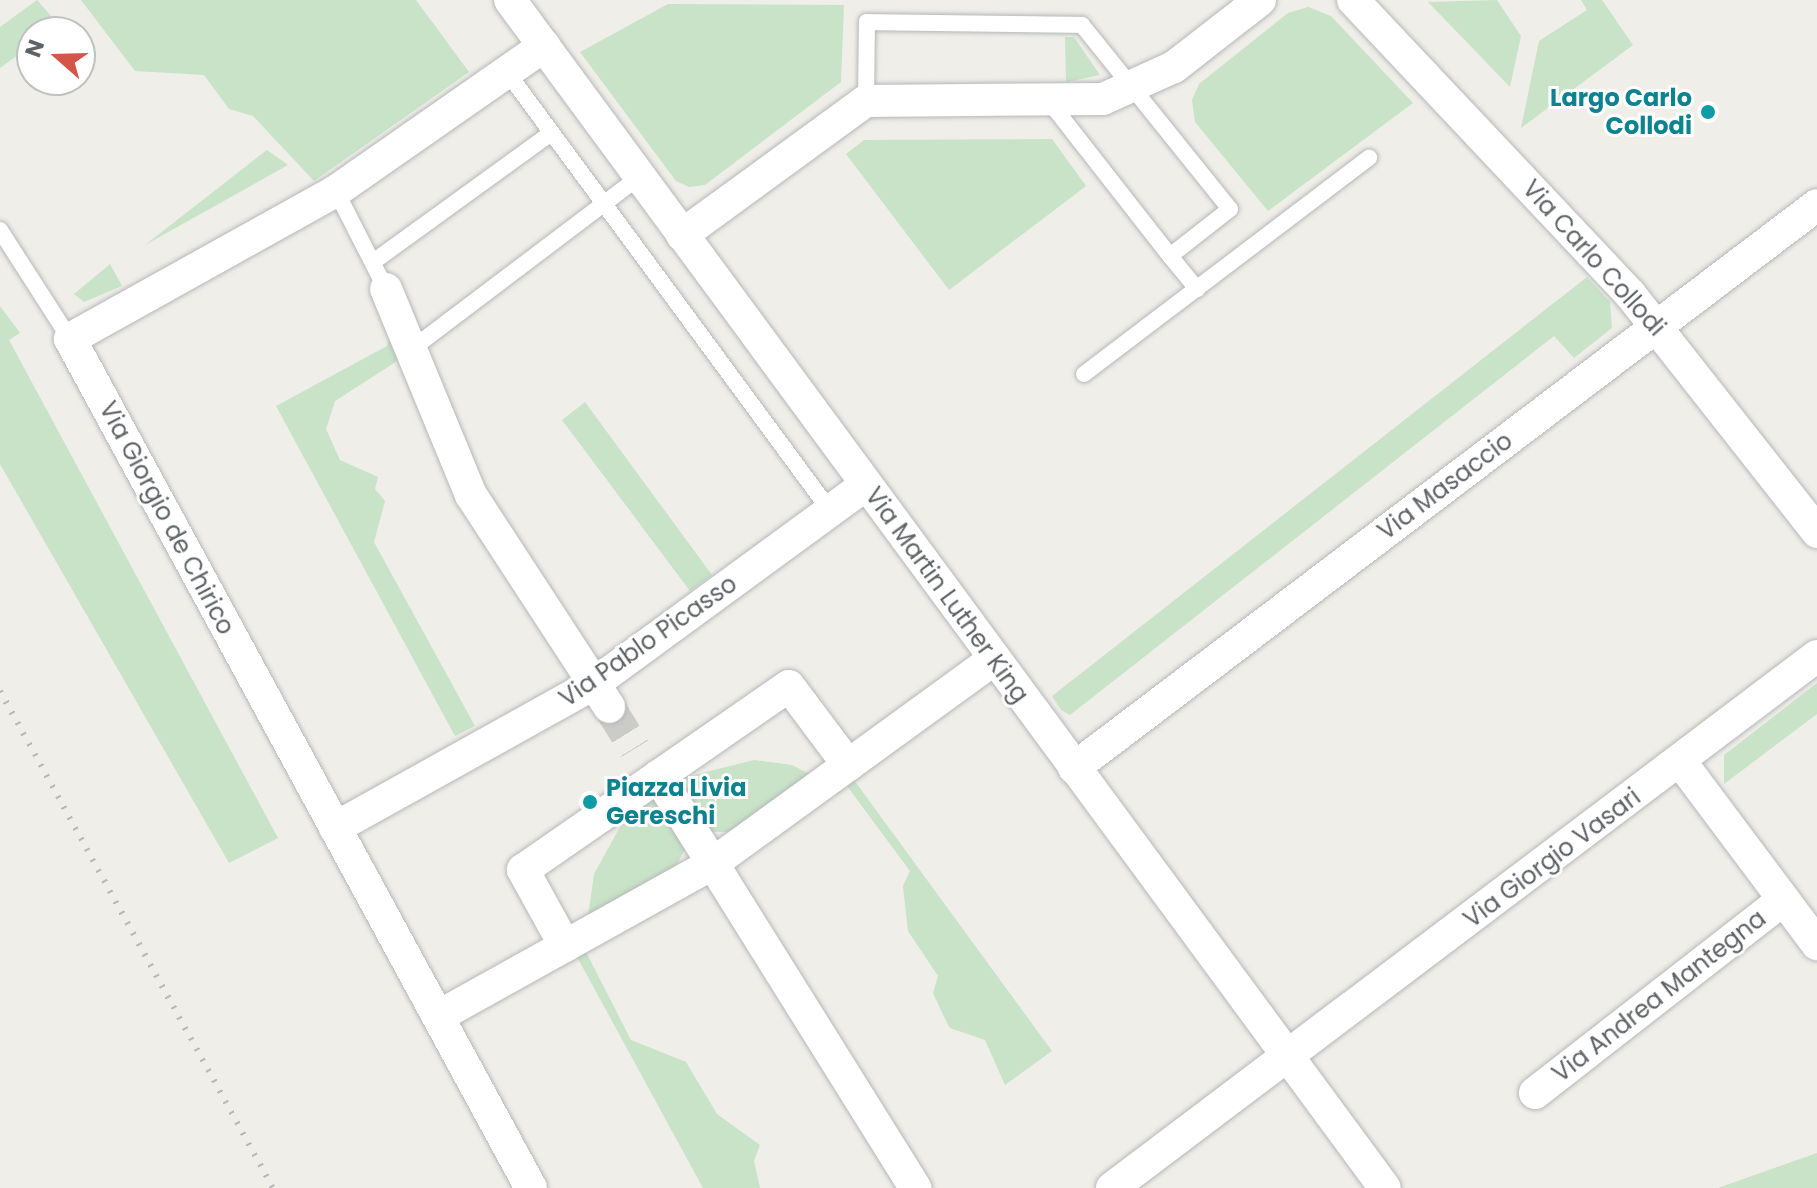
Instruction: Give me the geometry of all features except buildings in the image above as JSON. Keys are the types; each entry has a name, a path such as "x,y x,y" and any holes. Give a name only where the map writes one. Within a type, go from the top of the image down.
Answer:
{"street":[{"name":"Via Martin Luther King","path":"510,0 1287,1059 1385,1188"},
{"path":"682,235 866,101 1052,105 1135,87 1174,67 1260,0"},
{"name":"Via Carlo Collodi","path":"1353,0 1656,326 1817,532"},
{"path":"70,339 336,191 544,46"},
{"name":"Via Masaccio","path":"1074,768 1817,205"},
{"path":"379,276 471,495 602,695"},
{"name":"Via Giorgio de Chirico","path":"70,339 531,1188"},
{"name":"Via Pablo Picasso","path":"335,828 602,695 866,485"},
{"name":"Via Giorgio Vasari","path":"1287,1059 1817,656"},
{"path":"439,1016 712,864 994,659"},
{"path":"565,946 523,870 789,686 848,765"},
{"path":"1680,761 1817,944"},
{"path":"658,776 915,1188"},
{"name":"Via Andrea Mantegna","path":"1535,1093 1783,900"},
{"path":"1112,1188 1287,1059"}],"lane":[{"path":"866,101 867,22 1082,25 1135,87 1230,209 1170,256"},
{"path":"507,72 831,512"},
{"path":"1052,105 1197,289"},
{"path":"336,191 379,276 551,133"},
{"path":"1084,374 1369,158"},
{"path":"409,351 640,176"},
{"path":"0,230 70,339"}],"green space":[{"path":"37,0 51,16 16,16 16,56 0,68 0,27"},
{"path":"81,0 416,0 469,72 314,181 253,116 229,109 204,75 135,71"},
{"path":"1497,0 1521,36 1510,87 1428,2"},
{"path":"1581,0 1602,0 1633,45 1521,128 1539,41 1587,10"},
{"path":"668,4 844,5 841,82 705,185 689,187 676,181 580,52"},
{"path":"1308,7 1331,16 1413,103 1268,211 1195,122 1192,100 1199,84 1288,13"},
{"path":"1065,37 1074,37 1100,75 1066,82"},
{"path":"1052,139 1086,186 949,290 846,154 864,140"},
{"path":"267,150 288,165 145,245"},
{"path":"110,264 122,286 84,302 74,294"},
{"path":"1587,277 1610,302 1612,328 1574,358 1554,336 1070,715 1061,710 1052,696"},
{"path":"0,306 20,333 9,340 278,838 229,863 0,464"},
{"path":"392,329 405,356 335,401 326,429 340,460 378,477 375,489 385,501 374,542 475,726 455,736 276,406 387,346"},
{"path":"585,402 712,575 690,591 562,420"},
{"path":"1817,683 1817,714 1724,784 1724,755"},
{"path":"754,760 792,765 817,778 732,832 700,832 678,779"},
{"path":"854,780 1052,1051 1005,1085 985,1040 950,1028 944,1017 933,993 938,976 908,931 903,886 910,871 847,786"},
{"path":"650,794 690,839 675,868 587,924 594,874 620,827"},
{"path":"585,950 631,1040 686,1062 717,1114 760,1145 754,1161 760,1188 703,1188 576,955"},
{"path":"1817,1153 1817,1188 1718,1188"}],"tunnel":[{"path":"609,707 635,749"}],"railway":[{"path":"0,691 273,1188"}],"place":[{"name":"Largo Carlo Collodi","path":"1708,112"},
{"name":"Piazza Livia Gereschi","path":"590,802"}]}
